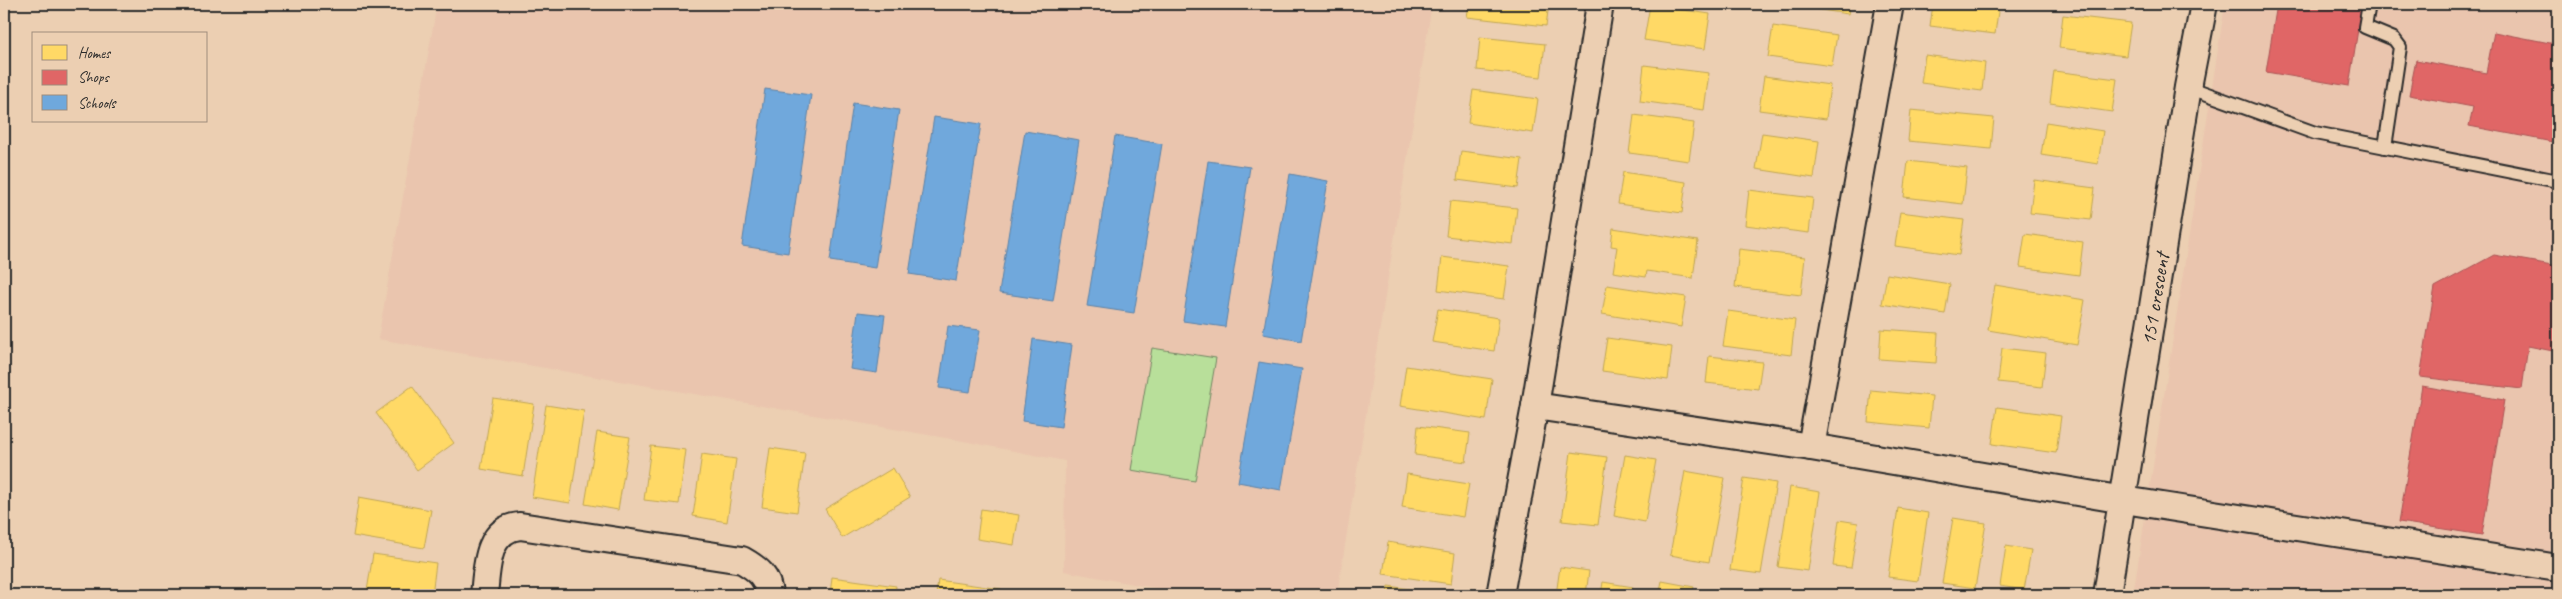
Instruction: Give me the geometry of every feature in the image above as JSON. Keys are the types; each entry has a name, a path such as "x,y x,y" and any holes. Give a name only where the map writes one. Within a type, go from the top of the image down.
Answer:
{"street":[{"path":"1500,595 1535,406 1600,4"},
{"path":"1811,447 1890,4"},
{"name":"151 crescent","path":"2107,595 2124,500 2188,87 2204,4"},
{"path":"1535,406 1811,447 2124,500 2558,568"},
{"path":"484,595 492,546 499,534 509,527 520,526 742,560 757,569 767,580 769,595"}],"lane":[{"path":"2368,4 2365,27 2394,39 2400,47 2385,147"},
{"path":"2188,87 2315,133 2558,181"}],"shaded area":[{"path":"437,4 1432,4 1337,595 1192,595 1064,571 1065,461 963,441 378,339"},
{"path":"2225,4 2558,4 2558,595 2133,595"}],"green space":[{"path":"1152,348 1216,358 1195,481 1131,470"}],"building: Homes":[{"path":"1469,4 1549,4 1546,26 1467,17"},
{"path":"1780,4 1850,4 1848,14"},
{"path":"1933,4 1999,4 1995,34 1930,26"},
{"path":"1650,5 1710,14 1705,49 1644,40"},
{"path":"2063,15 2131,23 2126,56 2059,48"},
{"path":"1773,26 1837,35 1832,66 1768,57"},
{"path":"1480,37 1545,44 1541,77 1477,70"},
{"path":"1925,55 1985,63 1982,91 1921,83"},
{"path":"1644,65 1709,73 1704,110 1640,101"},
{"path":"2054,71 2117,79 2112,112 2050,103"},
{"path":"1764,76 1830,85 1826,119 1759,110"},
{"path":"1473,90 1538,99 1533,133 1468,123"},
{"path":"1911,110 1994,118 1991,149 1908,141"},
{"path":"1634,115 1694,123 1689,161 1629,153"},
{"path":"2046,122 2103,131 2098,164 2041,155"},
{"path":"1762,133 1819,141 1814,178 1756,169"},
{"path":"1461,151 1522,159 1518,188 1457,180"},
{"path":"1908,161 1967,168 1963,204 1904,197"},
{"path":"1623,172 1686,182 1682,213 1618,204"},
{"path":"2034,180 2095,188 2091,220 2030,213"},
{"path":"1749,190 1813,198 1809,233 1745,225"},
{"path":"1450,201 1517,208 1513,244 1446,236"},
{"path":"1900,212 1964,220 1959,255 1895,246"},
{"path":"1613,228 1698,241 1693,278 1647,271 1646,277 1613,272 1617,247 1611,246"},
{"path":"2025,234 2083,242 2079,275 2020,267"},
{"path":"1739,249 1805,257 1801,295 1735,287"},
{"path":"1442,257 1509,266 1504,299 1438,290"},
{"path":"1887,274 1950,284 1945,314 1882,304"},
{"path":"1607,285 1686,297 1681,327 1602,314"},
{"path":"1995,285 2085,300 2077,345 1988,330"},
{"path":"1438,309 1499,318 1494,351 1432,342"},
{"path":"1728,311 1795,320 1791,355 1723,346"},
{"path":"1881,329 1938,333 1936,363 1879,359"},
{"path":"1607,338 1672,347 1668,380 1602,371"},
{"path":"2002,348 2046,353 2042,387 1998,382"},
{"path":"1709,356 1762,362 1758,389 1706,383"},
{"path":"1406,366 1492,379 1486,420 1400,406"},
{"path":"412,386 454,443 417,470 376,413"},
{"path":"1871,390 1932,396 1929,428 1868,422"},
{"path":"493,398 534,404 523,476 481,469"},
{"path":"546,405 584,411 570,503 532,497"},
{"path":"1997,407 2061,416 2056,453 1992,444"},
{"path":"1418,426 1470,433 1466,462 1415,455"},
{"path":"597,432 630,437 618,510 585,504"},
{"path":"651,446 686,450 679,504 644,500"},
{"path":"770,448 805,453 797,512 762,507"},
{"path":"1571,452 1607,457 1598,525 1562,521"},
{"path":"702,454 736,459 727,522 693,516"},
{"path":"1625,455 1656,460 1645,522 1614,516"},
{"path":"893,468 910,497 842,538 825,509"},
{"path":"1685,471 1725,478 1709,562 1670,555"},
{"path":"1407,474 1469,484 1463,517 1402,507"},
{"path":"1744,478 1776,483 1761,574 1730,570"},
{"path":"1790,487 1820,492 1808,571 1778,567"},
{"path":"359,497 431,510 424,548 353,536"},
{"path":"1898,508 1928,513 1918,581 1888,577"},
{"path":"981,509 1019,515 1014,545 977,539"},
{"path":"1953,518 1986,523 1975,588 1942,583"},
{"path":"1839,520 1858,523 1851,568 1833,566"},
{"path":"1388,542 1455,553 1451,584 1383,574"},
{"path":"2006,546 2031,550 2024,590 2000,586"},
{"path":"373,554 436,563 432,595 399,595 367,591"},
{"path":"1560,567 1589,571 1586,595 1556,595"},
{"path":"832,577 896,586 895,595 830,595"},
{"path":"938,580 1001,589 1000,595 936,595"},
{"path":"1662,581 1694,587 1692,595 1659,595"},
{"path":"1603,582 1633,587 1631,595 1601,595"},
{"path":"1388,586 1447,594 1447,595 1387,595"}],"building: Shops":[{"path":"2277,4 2362,4 2349,86 2266,72"},
{"path":"2558,28 2558,143 2469,126 2473,107 2409,95 2416,60 2486,73 2494,32 2555,44"},
{"path":"2494,255 2558,266 2558,352 2528,346 2522,389 2420,377 2435,287"},
{"path":"2422,386 2504,400 2482,535 2399,522"}],"building: Schools":[{"path":"765,89 811,95 788,253 742,246"},
{"path":"853,103 899,110 875,268 830,261"},
{"path":"934,117 981,124 956,281 909,274"},
{"path":"1025,131 1079,140 1053,301 999,293"},
{"path":"1115,136 1162,144 1134,313 1087,306"},
{"path":"1208,161 1250,167 1225,327 1183,321"},
{"path":"1290,174 1328,181 1301,341 1263,334"},
{"path":"858,312 885,315 877,373 850,369"},
{"path":"948,326 980,330 970,392 939,388"},
{"path":"1033,339 1072,345 1061,427 1022,421"},
{"path":"1259,362 1302,369 1281,490 1238,482"}]}
